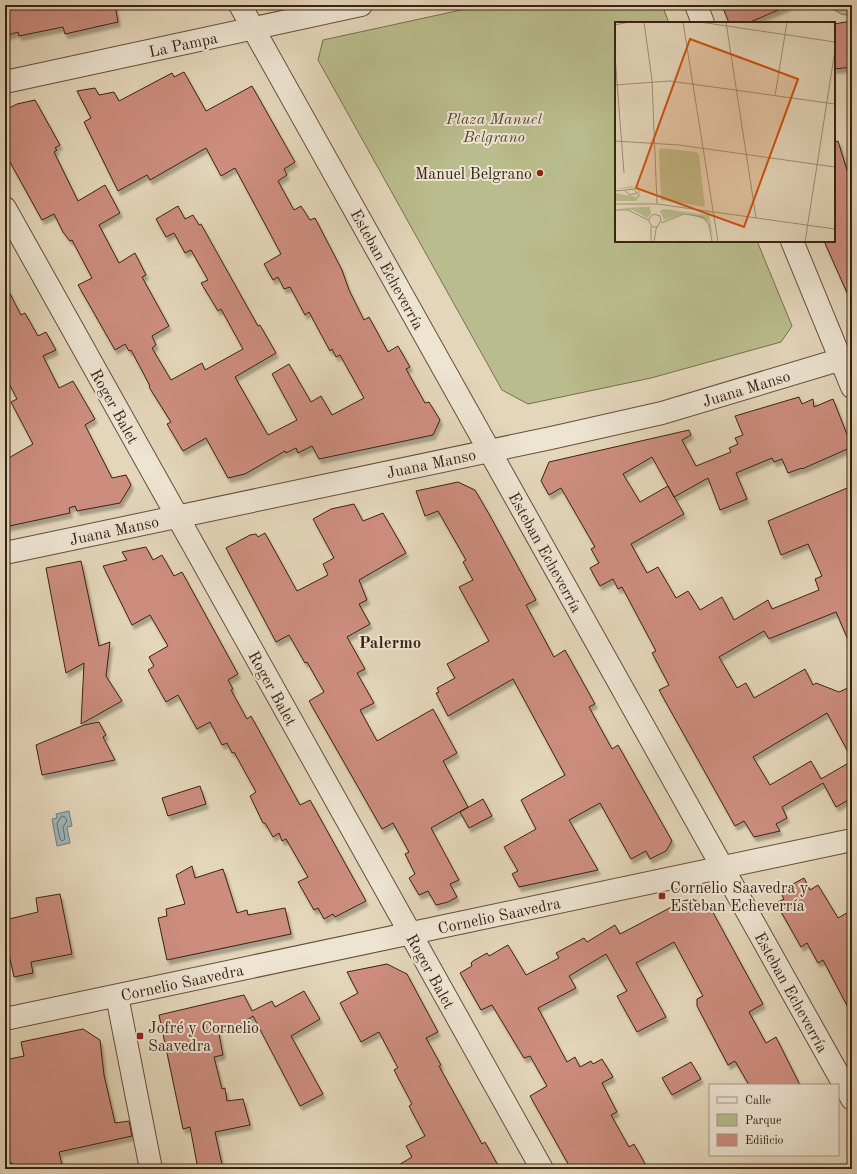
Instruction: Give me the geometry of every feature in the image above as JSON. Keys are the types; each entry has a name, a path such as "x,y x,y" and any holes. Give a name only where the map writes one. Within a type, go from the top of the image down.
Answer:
{"street":[{"name":"Esteban Echeverría","path":"240,5 852,1099"},
{"name":"La Pampa","path":"5,82 361,5"},
{"path":"696,5 703,22"},
{"name":"Roger Balet","path":"5,208 542,1169"},
{"path":"792,242 846,357 852,387"},
{"name":"Juana Manso","path":"5,552 489,451 662,412 846,357"},
{"name":"Cornelio Saavedra","path":"5,1019 852,840"},
{"path":"118,996 151,1169"}],"green space":[{"name":"Plaza Manuel Belgrano","path":"484,5 662,5 669,22 615,22 615,242 757,242 792,326 781,342 651,378 528,404 502,390 318,60 323,40"},
{"path":"827,5 852,5 852,16 841,14"}],"water":[{"path":"69,811 72,826 67,827 70,843 57,846 52,819 57,818 56,814"}],"building":[{"path":"5,5 115,5 118,22 65,34 63,27 19,36 18,32 5,36"},
{"path":"722,5 790,5 750,22 729,22"},
{"path":"852,21 852,67 835,69 835,24"},
{"path":"184,72 206,111 252,86 295,162 284,169 287,175 278,181 294,210 301,206 310,220 315,218 342,270 349,290 364,320 369,317 388,352 398,346 410,367 406,369 425,403 429,402 440,420 433,435 319,459 312,446 298,453 296,448 286,453 285,451 245,474 228,478 206,438 183,451 167,424 171,422 149,387 150,386 131,350 129,351 125,344 115,350 78,285 92,278 72,240 70,241 63,232 54,214 42,220 5,153 5,110 17,104 35,100 60,145 55,148 57,150 54,152 78,201 105,185 120,213 99,225 119,263 135,253 146,275 142,277 169,326 152,336 156,345 152,348 171,380 202,363 205,370 243,349 221,309 218,311 201,283 208,280 191,250 185,253 174,233 166,237 156,219 178,206 185,219 193,215 199,225 201,224 258,326 260,325 276,353 235,377 268,435 297,420 272,374 289,364 311,402 321,396 332,415 364,398 340,355 336,357 332,349 330,351 309,312 305,315 290,287 284,289 278,277 273,280 264,264 281,254 235,168 221,176 206,148 150,180 147,175 118,191 84,122 91,118 77,91 95,88 99,95 114,92 119,101 172,73 174,77"},
{"path":"838,141 852,186 852,304 824,242 835,242 835,142"},
{"path":"5,284 21,315 25,313 38,336 46,332 56,350 43,356 59,388 73,381 95,419 85,425 112,478 126,475 131,485 120,503 77,511 75,506 69,508 70,513 5,527 5,460 33,444 11,402 17,399 5,376"},
{"path":"799,397 802,404 813,399 814,407 833,399 852,447 802,469 788,473 782,459 774,462 772,458 736,473 747,499 720,510 708,478 674,497 684,514 631,544 647,573 658,567 676,598 688,591 700,610 722,597 734,620 768,600 772,609 819,590 815,579 822,576 808,544 781,555 768,521 852,486 852,649 836,612 769,639 764,631 719,657 737,688 746,683 754,698 805,669 813,685 816,683 839,692 852,686 852,759 827,713 753,757 770,785 811,761 821,779 852,761 852,798 836,807 823,783 782,807 787,818 776,824 780,831 754,837 744,821 735,826 659,690 669,685 652,653 656,651 622,587 618,589 613,579 600,586 590,568 599,563 591,549 595,547 561,488 549,495 541,481 549,462 689,430 691,435 682,440 696,466 731,452 729,448 738,444 735,438 743,435 735,416","holes":["652,457 668,486 640,502 623,474"]},
{"path":"458,482 475,490 489,514 536,600 526,605 554,657 565,650 595,704 589,707 612,749 618,745 672,841 666,851 650,859 646,851 631,859 600,803 569,820 598,870 519,887 512,874 518,871 504,847 536,829 521,800 565,775 513,679 448,716 436,693 439,692 437,688 455,678 447,664 489,641 459,587 473,580 463,562 466,560 438,511 425,516 416,491"},
{"path":"354,504 363,521 383,513 406,553 359,580 367,600 359,604 370,624 347,637 365,669 357,673 374,703 360,710 377,741 433,709 457,753 443,761 468,807 431,828 459,880 450,884 457,897 448,902 436,905 428,891 419,895 409,878 415,874 405,854 409,852 393,823 382,829 309,701 324,692 307,662 305,663 289,635 276,642 226,548 250,535 256,534 258,537 265,533 297,591 328,575 323,564 334,558 313,519 331,509"},
{"path":"146,547 153,560 162,555 174,576 182,572 238,674 228,680 233,689 231,690 247,719 251,716 300,805 310,800 366,901 335,917 333,914 324,919 318,908 314,910 298,882 308,877 286,839 282,841 279,833 273,837 265,823 263,823 250,796 256,792 234,752 232,753 227,743 222,745 210,722 197,729 178,695 166,702 148,670 154,666 149,657 168,646 150,615 132,625 103,566 127,560 122,552"},
{"path":"81,561 99,646 110,642 106,676 122,701 81,724 84,663 66,673 46,568"},
{"path":"99,722 106,735 103,737 115,760 42,775 36,745 84,725"},
{"path":"200,786 206,804 168,816 162,798"},
{"path":"483,799 492,816 469,828 460,812"},
{"path":"192,866 195,878 223,869 237,913 247,910 248,915 285,908 291,934 167,960 158,918 167,916 166,909 185,904 176,875"},
{"path":"804,878 810,890 818,885 838,918 852,910 852,1015 823,960 818,963 807,943 801,947 776,903 784,899 780,891"},
{"path":"60,894 72,954 31,962 33,973 14,977 5,936 5,920 38,912 36,898"},
{"path":"692,899 710,907 763,1004 749,1012 766,1043 776,1037 800,1084 748,1084 735,1061 728,1065 697,1006 697,999 703,996 674,942 636,963 666,1017 637,1032 617,996 627,991 606,954 569,976 576,988 538,1008 567,1062 575,1057 580,1067 591,1061 593,1064 602,1059 613,1077 602,1083 617,1112 611,1115 629,1147 634,1144 648,1169 571,1169 530,1096 547,1086 530,1056 524,1058 492,1005 481,1010 460,973 472,966 471,963 473,961 487,953 489,956 508,945 526,975 559,958 556,953 584,938 587,942 615,925 620,934 683,901"},
{"path":"387,964 407,974 438,1032 426,1038 441,1065 439,1066 482,1144 485,1142 500,1169 392,1169 412,1157 406,1146 425,1136 409,1106 412,1104 394,1070 398,1068 379,1032 361,1042 340,1003 358,993 347,972"},
{"path":"304,991 320,1019 291,1036 323,1094 300,1106 253,1016 241,1024 218,1029 223,1055 214,1057 222,1089 225,1088 227,1101 243,1099 250,1125 215,1132 223,1169 198,1169 190,1127 183,1129 159,1015 244,995 252,1011 272,1001 275,1007"},
{"path":"83,1029 100,1040 104,1075 115,1123 129,1121 132,1136 59,1152 63,1169 14,1169 12,1163 10,1163 5,1141 5,1060 24,1056 21,1042"},
{"path":"691,1062 701,1079 672,1095 662,1078"}],"place":[{"name":"Manuel Belgrano","path":"540,173"},
{"name":"Cornelio Saavedra y Esteban Echeverría","path":"662,896"},
{"name":"Jofré y Cornelio Saavedra","path":"140,1036"}],"district":[{"name":"Palermo","path":"390,642"}]}
